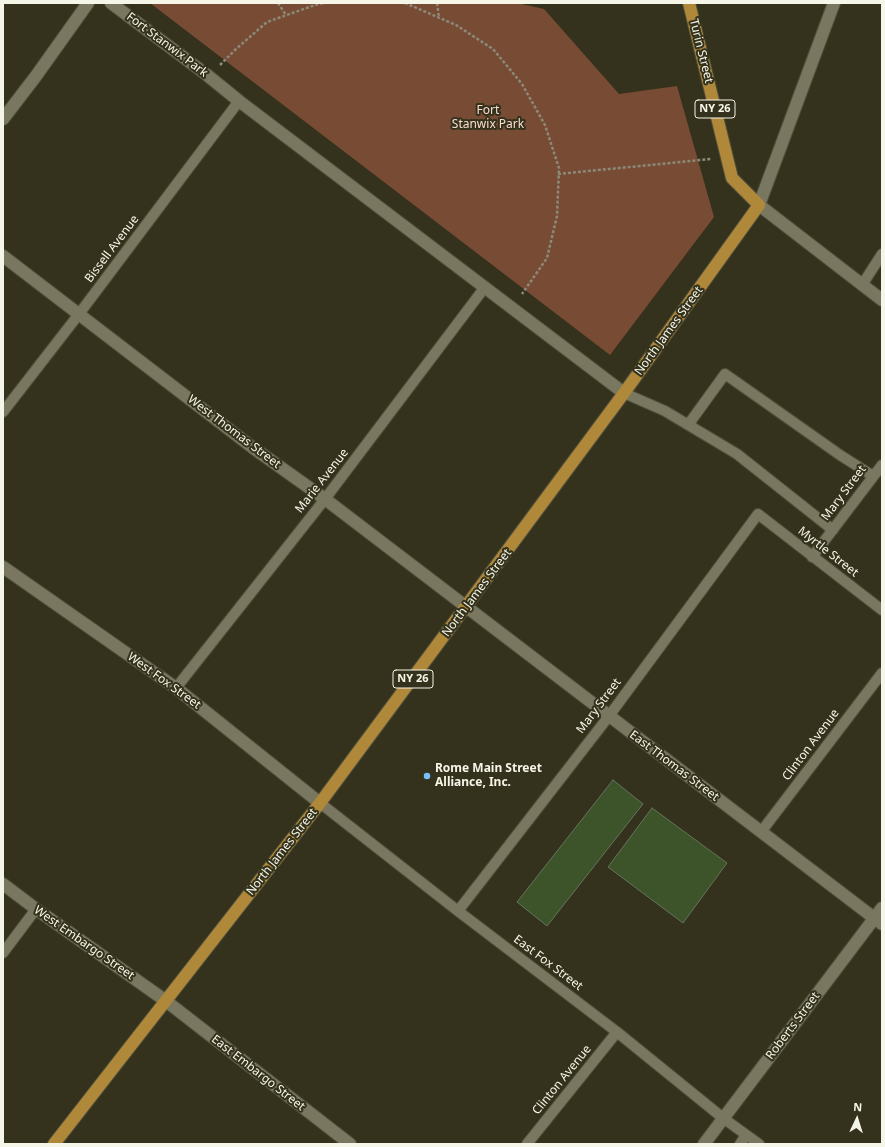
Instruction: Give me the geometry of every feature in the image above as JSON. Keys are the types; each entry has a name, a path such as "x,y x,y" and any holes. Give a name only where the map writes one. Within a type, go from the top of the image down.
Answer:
{"main road":[{"name":"Turin Street","path":"689,3 732,178 759,205"},
{"name":"North James Street","path":"54,1144 320,803 624,393 759,205"}],"street":[{"path":"3,119 36,76 88,3"},
{"name":"Fort Stanwix Park","path":"111,3 624,393"},
{"name":"North James Street","path":"759,205 834,3"},
{"path":"759,205 882,300"},
{"name":"West Thomas Street","path":"3,256 252,446 325,499 466,608"},
{"name":"West Fox Street","path":"3,567 176,688 320,803"},
{"name":"East Thomas Street","path":"466,608 761,832 880,917"},
{"name":"West Embargo Street","path":"3,884 166,1001"},
{"name":"Roberts Street","path":"704,1144 880,917"},
{"name":"East Embargo Street","path":"166,1001 350,1144"}],"lane":[{"name":"Bissell Avenue","path":"3,412 79,314 239,101"},
{"path":"862,285 882,254"},
{"name":"Marie Avenue","path":"176,688 325,499 485,287"},
{"path":"688,425 725,374 840,455 873,476"},
{"path":"624,393 665,411 737,454 833,530"},
{"name":"Mary Street","path":"812,557 882,465"},
{"name":"Mary Street","path":"458,911 609,716 758,514"},
{"name":"Myrtle Street","path":"758,514 882,610"},
{"name":"Clinton Avenue","path":"761,832 882,673"},
{"name":"East Fox Street","path":"320,803 458,911 617,1032 723,1118 759,1144"},
{"path":"3,954 36,909"},
{"name":"Clinton Avenue","path":"527,1144 617,1032"},
{"path":"740,1144 746,1135"}],"path":[{"path":"278,3 286,15"},
{"path":"220,65 266,22 324,3"},
{"path":"405,3 456,24 493,49 522,84 545,125 559,168 557,216 547,258 522,294"},
{"path":"437,3 439,17"},
{"path":"558,174 727,158"}],"green space":[{"name":"Fort Stanwix Park","path":"150,3 517,3 544,9 619,94 677,86 714,217 610,355"}],"building":[{"path":"613,780 643,804 547,926 517,902"},
{"path":"652,808 727,863 683,923 608,867"}],"place":[{"name":"Rome Main Street Alliance, Inc.","path":"427,776"}]}
